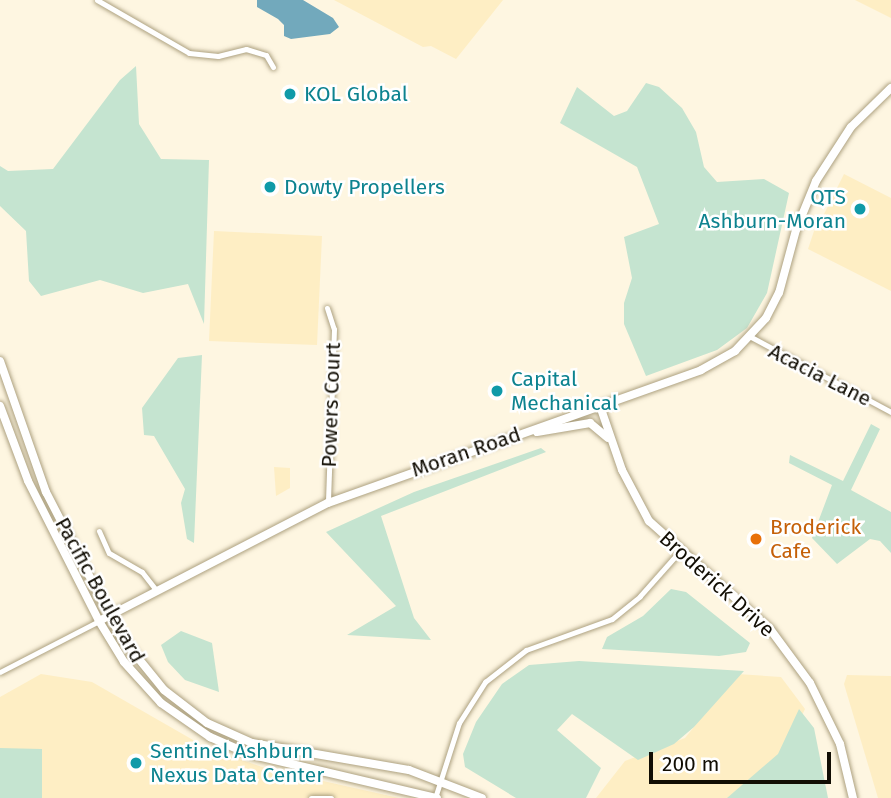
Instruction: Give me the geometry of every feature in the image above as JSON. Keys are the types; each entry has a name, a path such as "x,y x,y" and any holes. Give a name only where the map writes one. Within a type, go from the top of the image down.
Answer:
{"street":[{"path":"97,0 189,53 218,55 246,49 266,55 273,67"},
{"name":"Moran Road","path":"0,672 328,503 701,370 751,337 779,293 816,181 851,127 891,88"},
{"name":"Powers Court","path":"327,308 334,329 328,503"},
{"name":"Acacia Lane","path":"751,337 891,412"},
{"name":"Pacific Boulevard","path":"0,361 46,492 131,651 164,690 222,731 293,753 441,779 482,798"},
{"name":"Pacific Boulevard","path":"0,406 28,481 99,621 124,662 150,694 209,737 259,758 436,798"},
{"name":"Broderick Drive","path":"600,406 639,506 679,552 770,629 796,662 833,727 853,798"},
{"path":"503,439 587,422 599,426 613,444"},
{"path":"99,531 109,553 142,572 157,591"},
{"path":"436,798 466,709 490,677 526,650 612,619 640,596 679,552"},
{"path":"311,798 331,798"}],"shaded area":[{"path":"334,0 503,0 456,59 431,46 423,47"},
{"path":"855,0 891,0 891,18"},
{"path":"844,174 891,198 891,291 808,249 819,216 823,216"},
{"path":"214,231 322,236 317,345 209,341"},
{"path":"274,467 290,468 290,488 276,496"},
{"path":"41,674 92,682 207,748 265,768 399,798 0,798 0,697"},
{"path":"737,674 781,677 805,709 783,754 738,798 596,798 625,761 685,738"},
{"path":"847,675 891,676 891,798 878,798 844,684"}],"green space":[{"path":"136,66 139,124 161,159 209,160 204,324 188,284 143,293 100,280 41,296 29,281 26,231 0,206 0,166 8,171 53,169 120,80"},
{"path":"646,83 659,87 682,108 696,132 704,167 717,182 764,179 789,193 767,293 747,328 717,350 646,376 624,324 624,303 632,278 624,237 659,224 637,167 560,123 577,87 614,116 627,111"},
{"path":"202,355 194,543 187,539 181,503 185,489 154,436 144,435 142,408 178,358"},
{"path":"871,424 880,429 851,490 891,512 891,553 880,541 870,539 837,564 812,538 832,485 789,463 790,455 843,481"},
{"path":"541,448 546,452 381,516 414,618 431,640 347,635 396,606 326,532 414,492"},
{"path":"671,589 686,592 750,643 746,652 719,656 602,649 607,637 643,616"},
{"path":"181,631 212,643 219,692 185,680 168,662 161,645"},
{"path":"579,661 744,671 694,727 674,744 638,760 572,714 557,730 601,768 586,798 516,798 465,767 463,754 476,722 502,684 529,665"},
{"path":"799,709 814,728 828,798 727,798 778,754"},
{"path":"0,748 42,749 42,798 0,798"}],"water":[{"path":"257,0 303,0 333,18 339,27 330,34 291,39 284,36 284,25 278,19 257,7"}],"place":[{"name":"KOL Global","path":"290,94"},
{"name":"Dowty Propellers","path":"270,187"},
{"name":"QTS Ashburn-Moran","path":"860,209"},
{"name":"Capital Mechanical","path":"497,391"},
{"name":"Broderick Cafe","path":"756,539"},
{"name":"Sentinel Ashburn Nexus Data Center","path":"136,763"}]}
